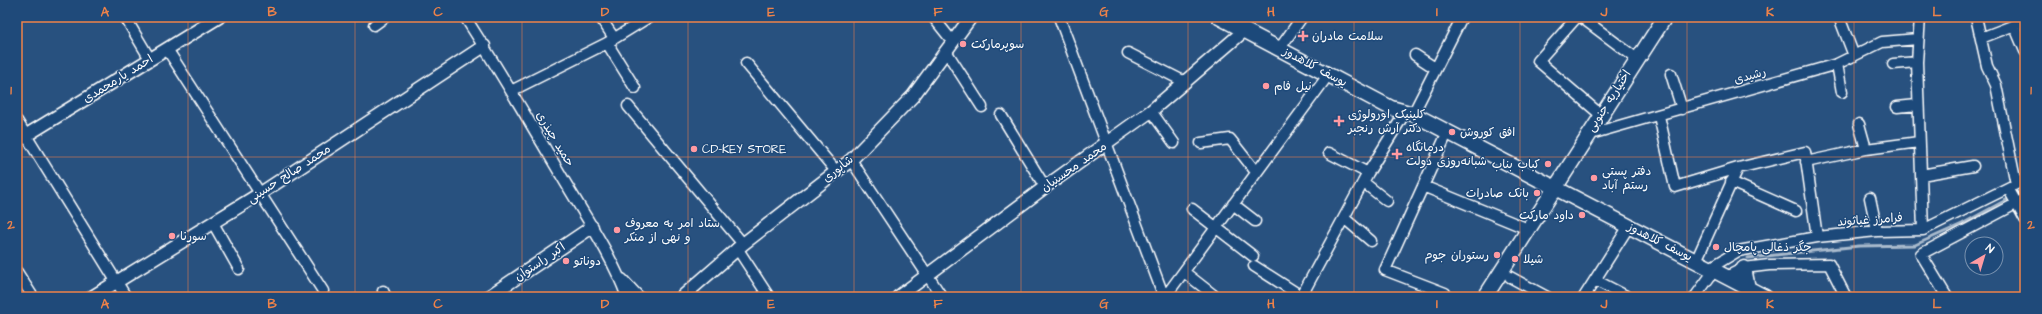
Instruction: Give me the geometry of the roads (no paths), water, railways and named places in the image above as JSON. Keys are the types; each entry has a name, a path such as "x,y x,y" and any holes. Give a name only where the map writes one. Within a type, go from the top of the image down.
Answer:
{"main road":[{"name":"یوسف کلاهدوز","path":"1219,17 1402,112"},
{"name":"اختیاریه جنوبی","path":"1485,297 1587,135 1665,17"},
{"path":"1402,112 1418,127 1553,190"},
{"path":"1402,112 1553,190"},
{"name":"یوسف کلاهدوز","path":"1553,190 1749,292 1765,297"},
{"name":"یوسف کلاهدوز","path":"1627,229 1696,261 1710,272 1726,277 1749,292"},
{"path":"1744,268 1749,292"}],"street":[{"path":"125,17 150,60"},
{"name":"احمد یارمحمدی","path":"21,138 219,17"},
{"path":"374,25 385,17"},
{"name":"حمید چیذری","path":"465,17 484,46 592,228 619,276 627,297"},
{"path":"600,17 610,40 635,88"},
{"path":"511,91 610,40 649,17"},
{"path":"933,17 982,107"},
{"name":"شاپوری","path":"682,297 740,246 851,160 913,96 971,17"},
{"path":"1059,17 1165,297"},
{"path":"1280,48 1302,17"},
{"path":"1577,17 1538,61 1600,115"},
{"path":"1581,17 1637,59"},
{"path":"1838,17 1854,56"},
{"path":"1920,17 1916,62 1923,230"},
{"path":"1976,17 1987,66 1996,85 2012,186 2021,201 2025,219"},
{"path":"1192,209 1216,227 1254,261 1301,296 1402,112 1435,68 1460,18"},
{"path":"1981,38 2025,21"},
{"path":"2014,25 2025,51"},
{"name":"محمد محسنیان","path":"898,297 1045,187 1151,111 1245,30"},
{"name":"رشیدی","path":"1587,135 1838,64 1882,42 1918,39"},
{"name":"محمد صالح حسینی","path":"92,297 261,193 484,46"},
{"path":"167,49 323,291"},
{"path":"1128,53 1185,82"},
{"path":"1415,55 1435,68"},
{"path":"1893,64 1916,62"},
{"path":"746,63 836,171"},
{"path":"1838,64 1842,92"},
{"path":"1165,297 1329,74"},
{"path":"1671,74 1682,109"},
{"path":"628,106 740,246 769,297"},
{"path":"1897,107 1917,106"},
{"path":"1151,111 1174,143"},
{"path":"1001,115 1045,187"},
{"path":"1658,116 1675,187 1738,168 1804,152 1817,237"},
{"path":"17,121 21,138 126,297"},
{"path":"1859,124 1866,149"},
{"path":"1201,143 1230,139 1256,172"},
{"path":"1444,140 1385,270 1445,294"},
{"path":"1806,162 1866,149 1919,142"},
{"path":"1329,153 1366,178 1387,201"},
{"path":"851,160 926,276 942,297"},
{"path":"1921,175 1973,166"},
{"path":"1696,261 1738,168"},
{"name":"فرامرز غیاثوند","path":"1710,272 1738,251 1817,237 1876,231 1923,230 2012,186 2025,178"},
{"path":"1731,182 1796,211"},
{"path":"1423,186 1528,229"},
{"path":"1870,198 1876,231"},
{"path":"1947,297 1921,254 2021,201"},
{"path":"1233,204 1255,221"},
{"path":"1344,218 1371,241"},
{"path":"213,223 239,269"},
{"name":"اکبر راستوان","path":"488,297 592,228"},
{"path":"1584,297 1627,229"},
{"path":"1726,277 1744,268 1769,265 1829,264 1846,297"},
{"path":"17,272 33,297"},
{"path":"1184,272 1216,297"},
{"path":"1695,297 1710,272"},
{"name":"حمید چیذری","path":"619,276 639,297"},
{"path":"1510,277 1547,297"},
{"path":"1595,280 1628,297"}],"waterway":[{"path":"2016,194 2025,188"},
{"path":"1748,258 1859,246 1915,245 1962,224 2006,200"}],"place":[{"name":"سلامت مادران","path":"1303,36"},
{"name":"سوپرمارکت","path":"963,44"},
{"name":"نیل فام","path":"1266,86"},
{"name":"کلینیک اورولوژی دکتر آرش رنجبر","path":"1339,121"},
{"name":"افق کوروش","path":"1452,132"},
{"name":"CD-KEY STORE","path":"694,149"},
{"name":"درمانگاه شبانه‌روزی دولت","path":"1397,154"},
{"name":"کباب بناب","path":"1548,164"},
{"name":"دفتر پستی رستم آباد","path":"1594,178"},
{"name":"بانک صادرات","path":"1537,193"},
{"name":"داود مارکت","path":"1582,215"},
{"name":"ستاد امر به معروف و نهی از منکر","path":"617,230"},
{"name":"سورنا","path":"172,236"},
{"name":"جگر ذغالی پامچال","path":"1716,247"},
{"name":"رستوران جوم","path":"1497,255"},
{"name":"شیلا","path":"1515,259"},
{"name":"دوناتو","path":"566,261"}]}
